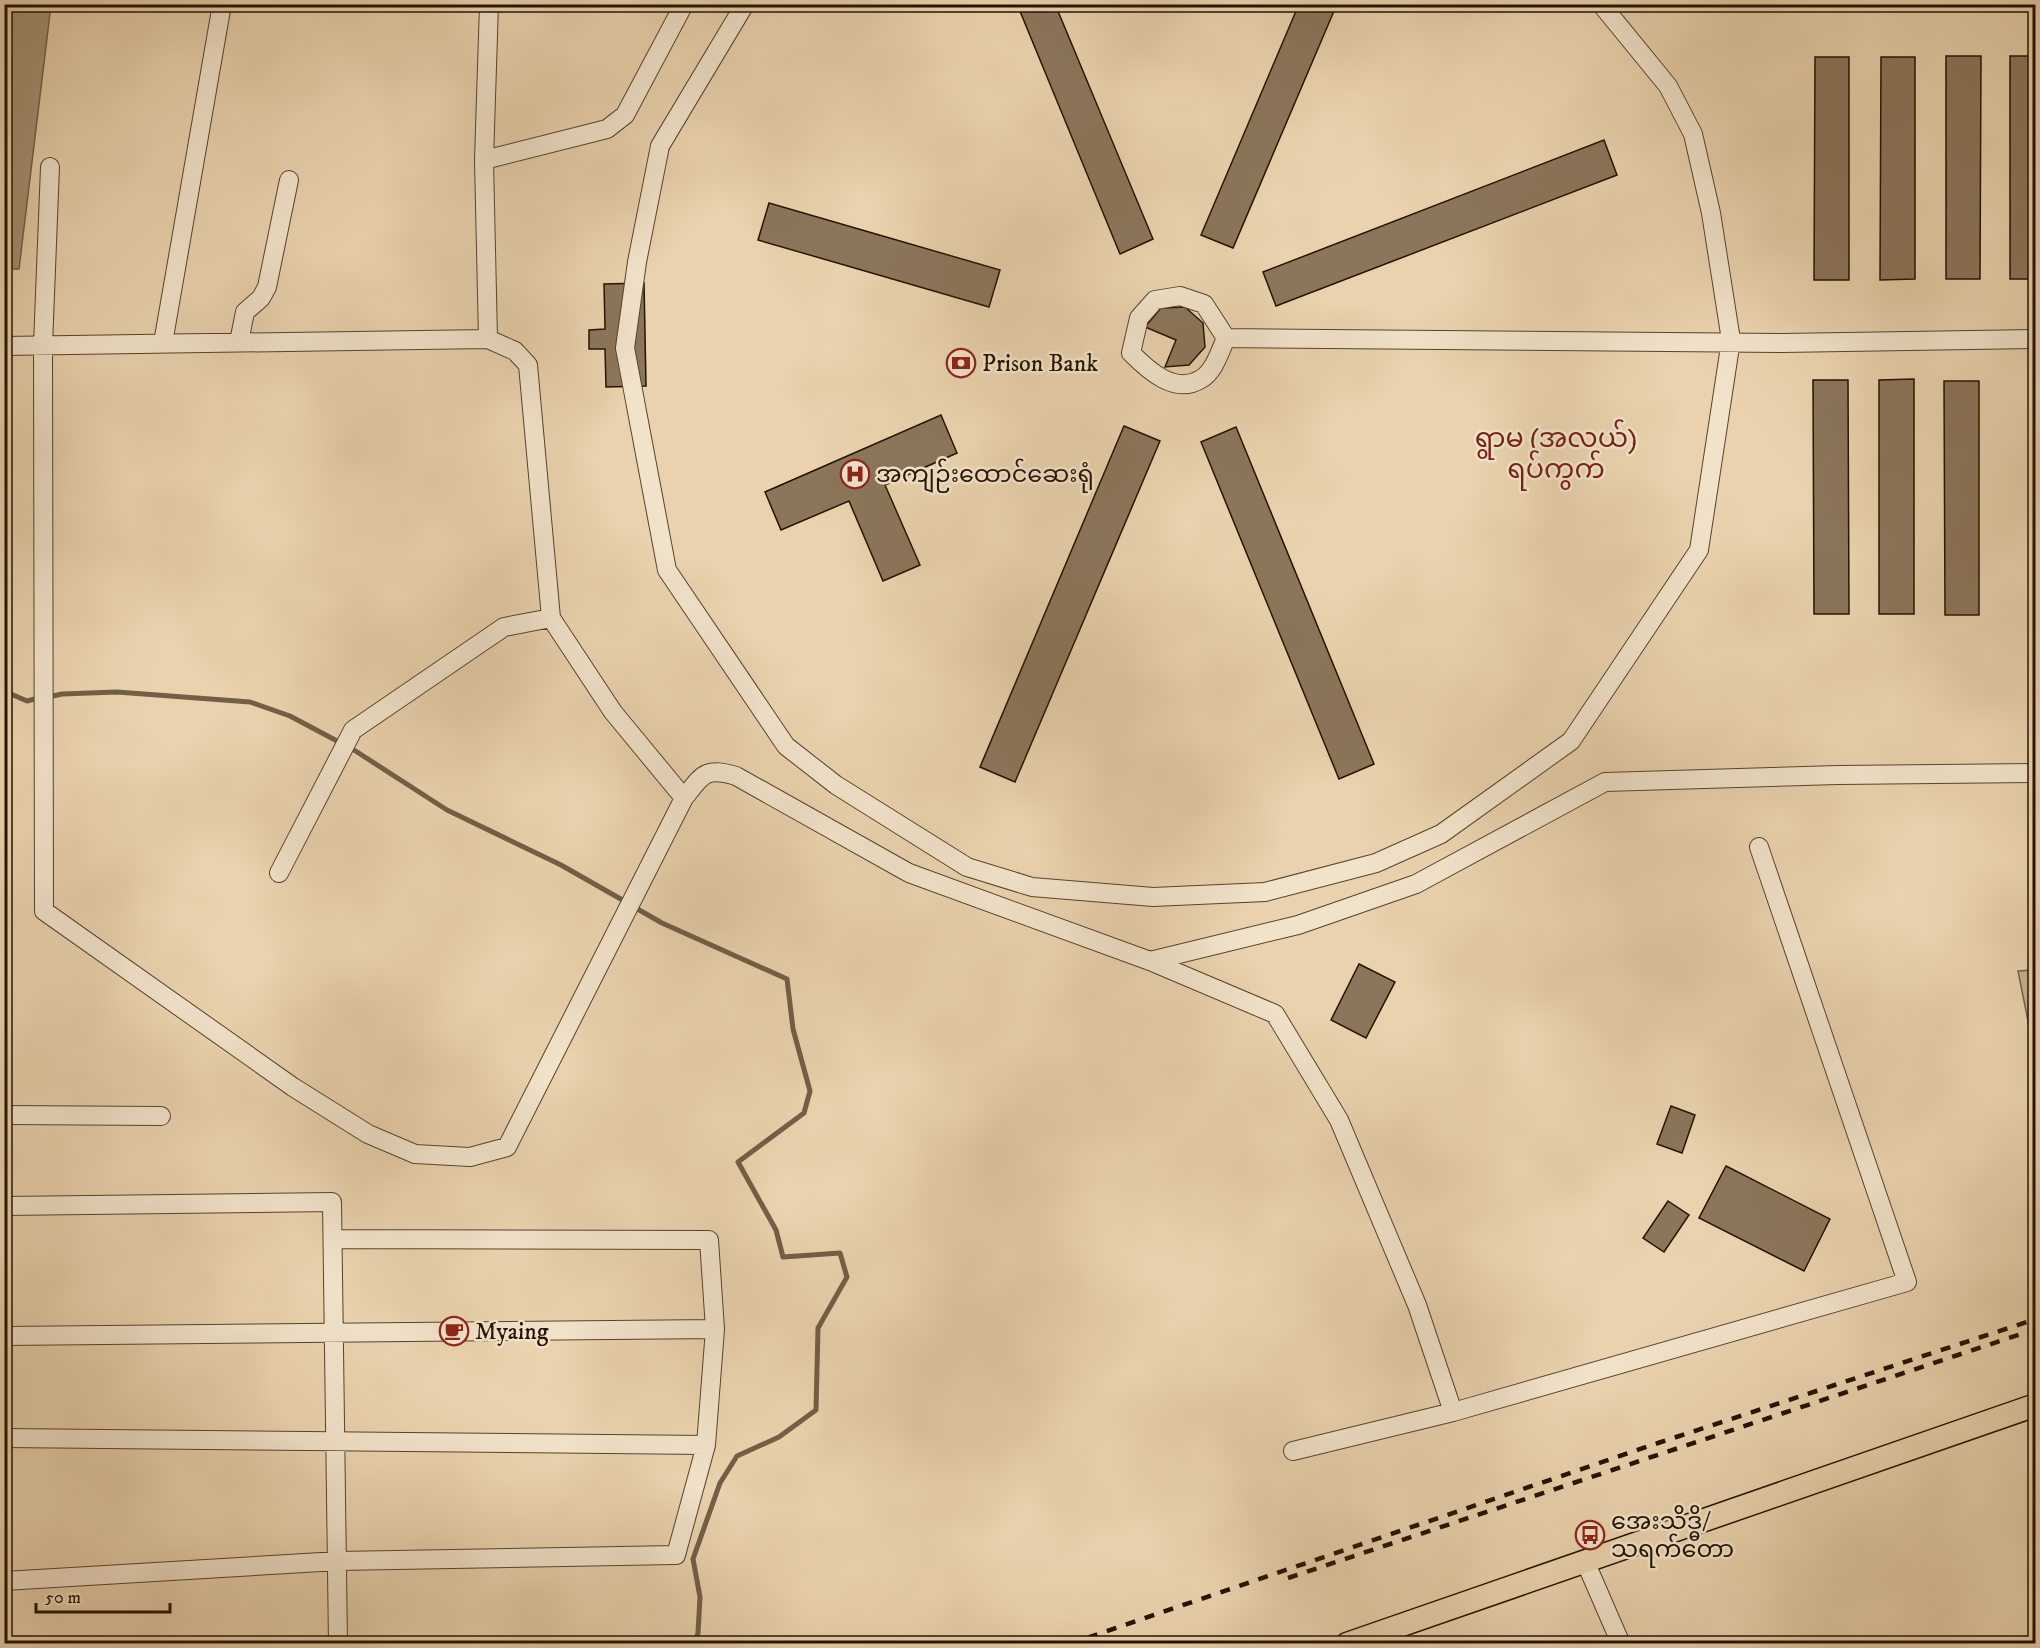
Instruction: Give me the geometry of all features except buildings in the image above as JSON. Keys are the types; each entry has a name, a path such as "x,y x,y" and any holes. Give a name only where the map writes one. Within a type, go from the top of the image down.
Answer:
{"main road":[{"path":"1347,1644 2036,1406"}],"street":[{"path":"163,343 222,4"},
{"path":"488,339 484,160 489,4"},
{"path":"484,160 608,129 625,115 684,4"},
{"path":"745,4 660,146 637,262 625,348 667,570 786,746 836,785 967,867 1032,887 1153,897 1265,892 1376,862 1441,834 1510,788 1572,741 1699,550 1731,340 1711,213 1693,134 1668,86 1601,4"},
{"path":"50,167 44,345 44,911 293,1087 368,1134 416,1154 470,1156 507,1147 684,798 703,774 716,770 736,776 909,873 1150,961 1275,1014 1339,1120 1416,1305 1453,1412"},
{"path":"239,342 245,312 261,298 267,287 289,180"},
{"path":"1180,296 1204,304 1226,338 1215,362 1203,379 1181,386 1150,373 1131,353 1139,318 1155,300 1180,296"},
{"path":"1226,338 1731,340 1782,343 2036,339"},
{"path":"4,346 488,339 515,351 528,365 551,618 613,712 684,798"},
{"path":"279,873 353,730 504,627 551,618"},
{"path":"1150,961 1298,925 1416,884 1605,782 1838,775 2036,773"},
{"path":"1293,1451 1453,1412 1907,1282 1759,847"},
{"path":"4,1115 161,1116"},
{"path":"4,1206 332,1202 338,1644"},
{"path":"4,1581 338,1561 676,1555 706,1445 715,1329 709,1240 333,1239"},
{"path":"4,1336 715,1329"},
{"path":"4,1438 706,1445"},
{"path":"1586,1561 1621,1644"}],"shaded area":[{"path":"4,5 51,5 19,269 5,269"},
{"path":"2036,970 2035,1056 2018,971"}],"waterway":[{"path":"4,691 27,701 39,698"},
{"path":"48,697 62,694 117,692 250,702 290,716 354,750 447,810 561,865 626,902"},
{"path":"634,907 662,923 787,979 793,1029 810,1091 804,1113 738,1162 776,1230 783,1257 840,1253 847,1277 818,1328 816,1410 779,1437 737,1456 720,1483 693,1559 700,1597 698,1633 694,1644"}],"railway":[{"path":"1069,1644 1658,1443 2036,1319"},
{"path":"1288,1578 2036,1329"}],"place":[{"name":"Prison Bank","path":"961,363"},
{"name":"အကျဉ်းထောင်ဆေးရုံ","path":"855,474"},
{"name":"Myaing","path":"454,1331"},
{"name":"အေးသိဒ္ဓိ/ သရက်တော","path":"1590,1535"}],"district":[{"name":"ရွာမ (အလယ်) ရပ်ကွက်","path":"1556,454"}]}
